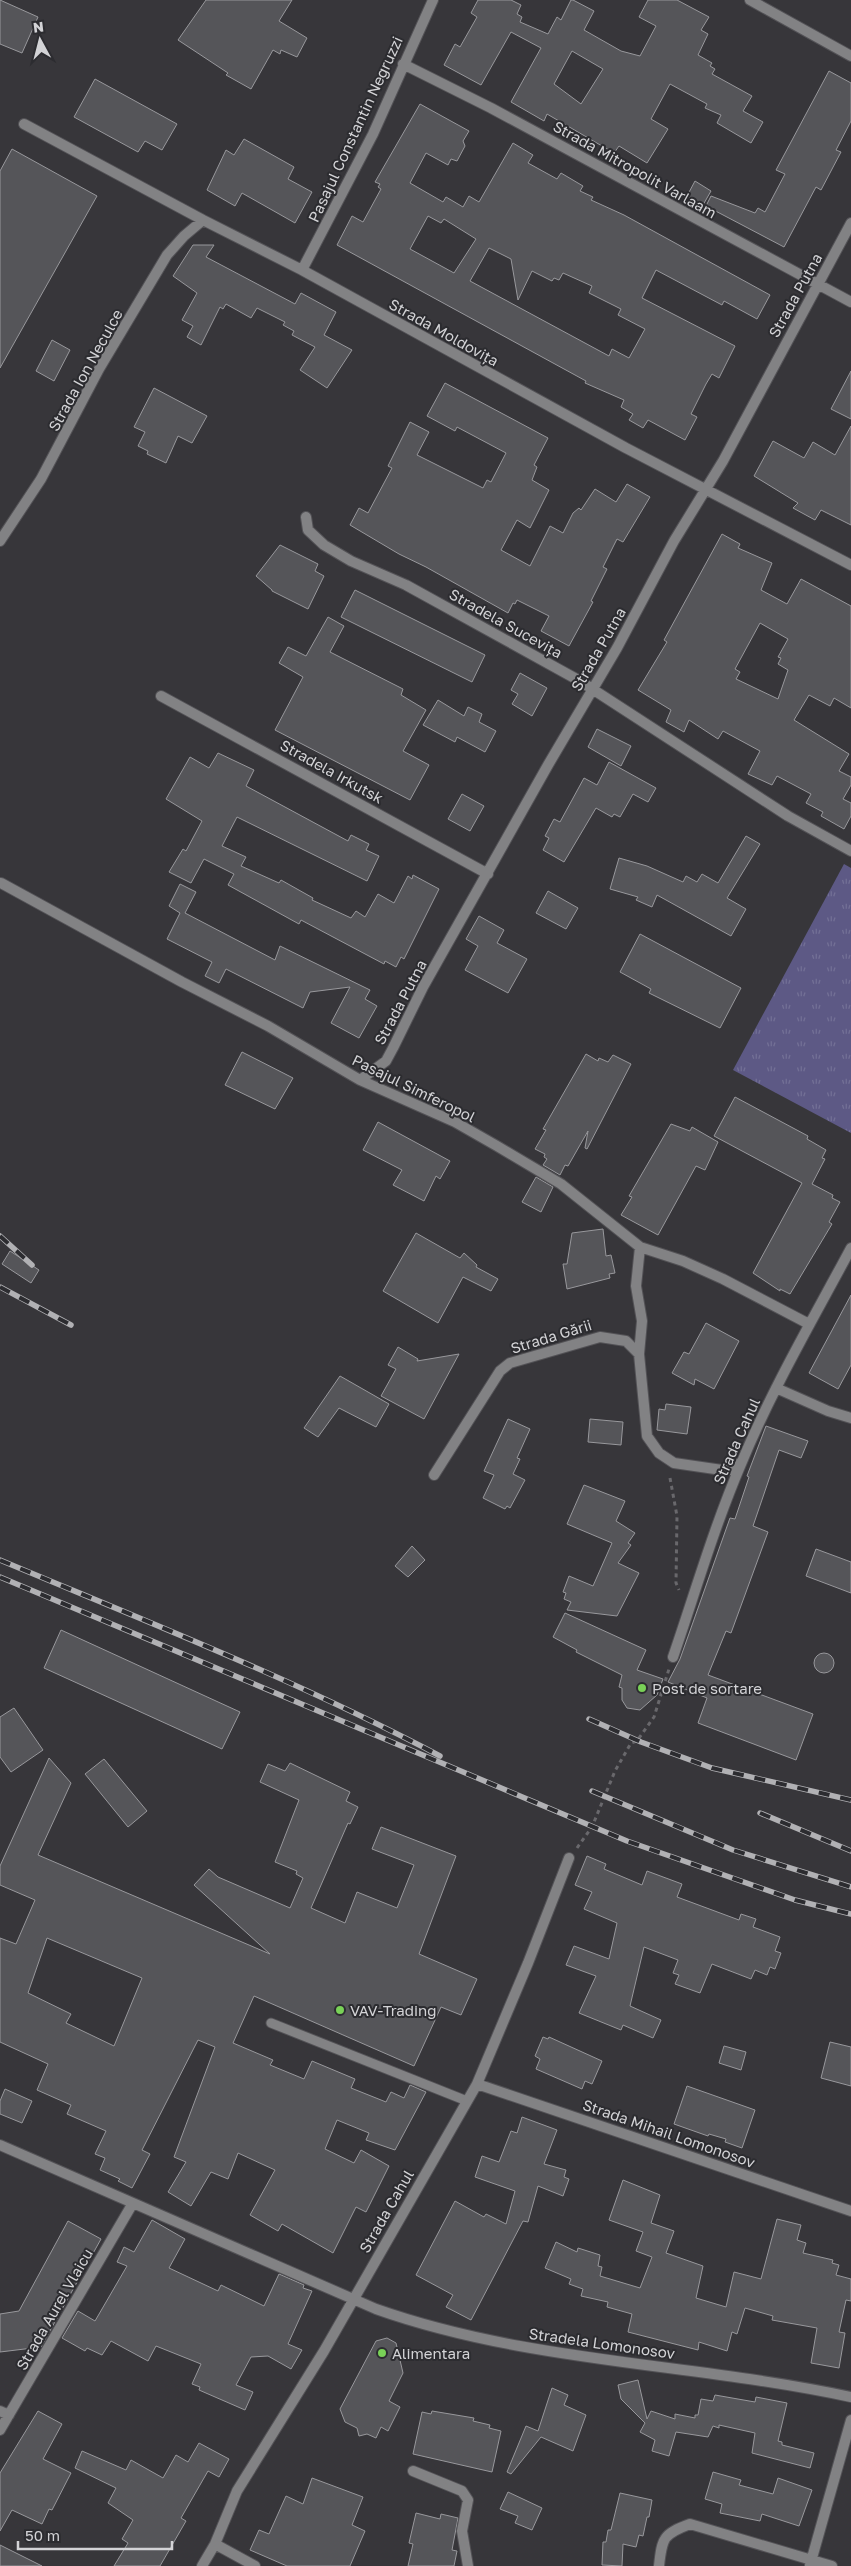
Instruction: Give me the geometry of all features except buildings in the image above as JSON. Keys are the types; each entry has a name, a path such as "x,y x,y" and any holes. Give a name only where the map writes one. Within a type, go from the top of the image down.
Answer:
{"street":[{"name":"Pasajul Constantin Negruzzi","path":"302,270 373,134 402,64 433,0"},
{"path":"750,0 851,56"},
{"name":"Strada Mitropolit Varlaam","path":"402,64 491,108 851,302"},
{"name":"Strada Moldovița","path":"24,124 203,220 302,270 440,348 706,490 851,565"},
{"name":"Strada Ion Neculce","path":"0,541 41,478 99,369 168,255 184,236 203,220"},
{"name":"Strada Putna","path":"360,1080 386,1061 414,1003 622,640 674,541 706,490 851,223"},
{"name":"Stradela Sucevița","path":"306,517 308,530 324,545 351,561 406,585 580,681 730,776 788,816 851,851"},
{"name":"Stradela Irkutsk","path":"161,696 488,874"},
{"name":"Pasajul Simferopol","path":"1,883 182,982 268,1026 360,1080 455,1122 561,1184 640,1247 683,1261 723,1279 809,1324"},
{"path":"640,1247 636,1286 642,1329 639,1354 647,1436 652,1446 664,1458 680,1464 731,1470 741,1462"},
{"name":"Strada Cahul","path":"673,1657 723,1508 741,1462 776,1388 851,1248"},
{"name":"Strada Gării","path":"434,1475 500,1371 510,1363 600,1336 626,1341 639,1354"},
{"path":"776,1388 828,1411 851,1418"},
{"name":"Strada Cahul","path":"202,2566 215,2544 236,2491 324,2351 477,2084 528,1963 569,1858"},
{"name":"Strada Mihail Lomonosov","path":"477,2084 851,2211"},
{"path":"0,2146 353,2298"},
{"name":"Strada Aurel Vlaicu","path":"0,2430 5,2413 133,2204"},
{"name":"Stradela Lomonosov","path":"353,2298 408,2320 465,2336 576,2356 679,2368 793,2385 851,2398"},
{"path":"810,2563 851,2420"},
{"path":"414,2471 462,2491 468,2500 462,2531 468,2566"},
{"path":"659,2566 661,2542 670,2531 690,2524 810,2563 832,2566"},
{"path":"215,2544 256,2566"}],"lane":[{"path":"271,2023 467,2101"}],"path":[{"path":"664,1458 677,1516 676,1583 688,1611"},
{"path":"569,1858 592,1827 615,1771 632,1743 638,1741 654,1717 673,1657"}],"green space":[{"path":"844,864 851,868 851,1133 733,1070"}],"railway":[{"path":"0,1236 32,1265"},
{"path":"0,1287 71,1325"},
{"path":"0,1560 277,1677 440,1756"},
{"path":"0,1577 627,1841 795,1900 851,1914"},
{"path":"589,1719 641,1742 712,1768 851,1800"},
{"path":"592,1791 733,1850 851,1887"},
{"path":"760,1813 851,1851"}],"place":[{"name":"Post de sortare","path":"642,1688"},
{"name":"VAV-Trading","path":"340,2010"},
{"name":"Alimentara","path":"382,2353"}]}
